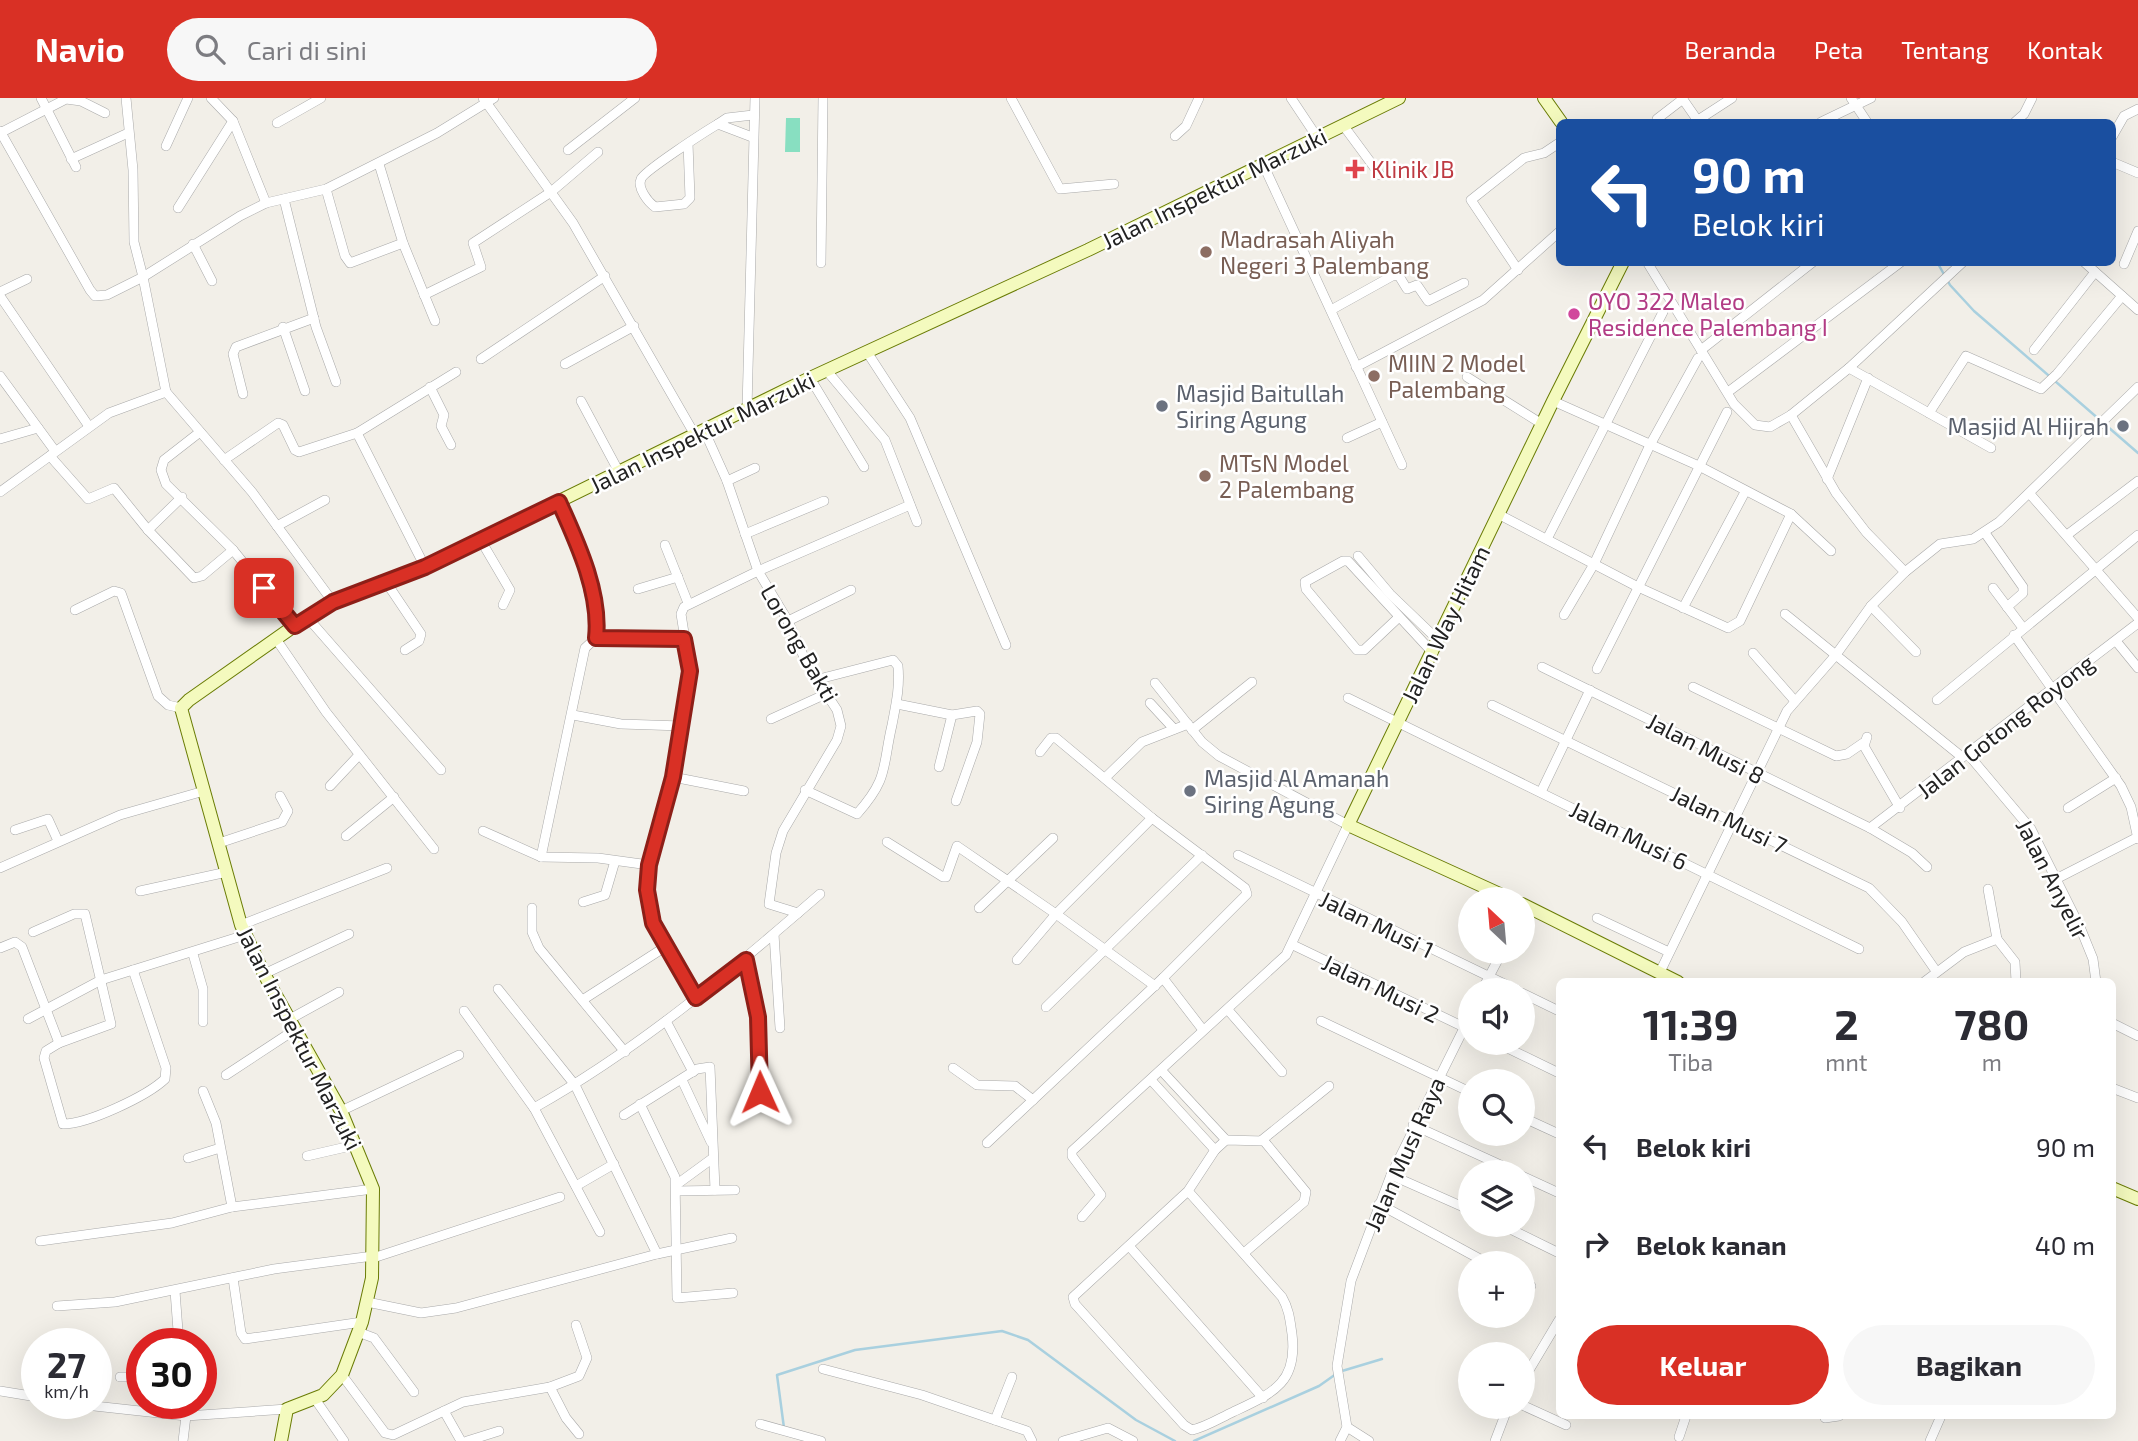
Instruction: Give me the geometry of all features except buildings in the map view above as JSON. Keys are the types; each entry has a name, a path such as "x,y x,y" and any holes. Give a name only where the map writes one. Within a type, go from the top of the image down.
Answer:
{"street":[{"path":"41,98 74,163 128,133"},
{"path":"125,98 133,170 134,242 166,392 277,526 333,602"},
{"path":"166,146 188,98"},
{"path":"211,98 233,121 266,203"},
{"path":"277,123 321,98"},
{"path":"568,150 635,98"},
{"path":"747,409 755,98"},
{"path":"821,263 823,98"},
{"path":"1011,98 1060,189 1114,184"},
{"path":"1175,136 1186,127 1199,98"},
{"name":"Jalan Inspektur Marzuki","path":"287,1409 328,1392 342,1375 367,1302 373,1257 373,1189 341,1111 264,974 243,930 181,708 307,617 333,602 425,567 810,378 1399,98"},
{"path":"1544,98 1559,119"},
{"path":"1701,119 1732,98"},
{"path":"1826,119 1854,102 1871,98"},
{"path":"2018,119 2032,98"},
{"path":"105,113 81,102 65,99 0,132 95,296 107,295 142,277 193,244 266,203 326,189 379,164 488,100"},
{"path":"1294,99 1317,137"},
{"path":"1658,119 1682,99 1695,119"},
{"name":"Lorong Bakti","path":"488,100 605,276 700,432 727,481 758,571 788,621 807,664 828,694 841,726 837,740 783,831 769,898 773,907 798,913"},
{"path":"1854,102 1865,119"},
{"path":"2116,130 2124,116 2138,109"},
{"path":"688,144 690,198 684,204 655,207 646,199 641,177 688,144 727,118 753,115"},
{"path":"178,208 233,121"},
{"path":"718,124 752,137"},
{"path":"1343,125 1380,175"},
{"path":"1518,270 1471,200 1528,156 1544,153 1556,145"},
{"path":"424,295 481,267 473,243 551,192 598,152"},
{"path":"379,164 403,243 435,321"},
{"path":"1263,164 1402,465"},
{"path":"2116,164 2138,173"},
{"path":"326,189 349,262 403,243"},
{"path":"284,199 314,318 337,382"},
{"path":"2124,264 2138,231"},
{"path":"1356,367 1471,307 1499,289 1556,235"},
{"path":"193,244 212,281"},
{"name":"Jalan Way Hitam","path":"1348,825 1621,266"},
{"path":"1652,266 1700,354 1734,404 1755,425 1770,427 1791,415 1849,368 1958,266"},
{"path":"1564,615 1594,564 1650,445 1700,354 1809,266"},
{"path":"1728,392 1895,266"},
{"path":"2088,266 2138,310"},
{"path":"2034,350 2095,272"},
{"path":"1331,310 1394,275 1399,276 1407,289 1418,285 1429,301 1464,282"},
{"path":"481,359 605,276"},
{"path":"27,279 0,294 89,425"},
{"path":"1930,413 1966,356 2041,389 2057,374 2122,296"},
{"path":"1547,539 1663,313"},
{"path":"243,394 234,351 242,343 314,318"},
{"path":"565,364 634,326"},
{"path":"283,327 306,391"},
{"path":"867,352 916,429 1006,645"},
{"path":"1849,368 1992,448"},
{"path":"827,371 885,440 917,523"},
{"path":"224,460 278,423 283,425 295,450 299,452 357,433 456,372"},
{"path":"0,376 88,499 113,486 148,530 194,578 202,576 233,550"},
{"path":"1467,377 1542,424"},
{"path":"810,378 864,467"},
{"path":"1827,479 1868,378"},
{"path":"430,387 444,415 441,426 451,445"},
{"path":"1660,972 1778,726 1795,701 1835,656 1871,606 1905,572 1940,544 1970,540 1985,533 2030,494 2138,387"},
{"path":"0,492 89,425 130,402 166,392"},
{"path":"581,401 619,472"},
{"path":"1553,401 1605,422 1791,514 1831,551"},
{"path":"1597,669 1727,412"},
{"path":"1791,415 1827,479 1866,532 1905,572"},
{"path":"1348,438 1382,422"},
{"path":"0,439 38,428"},
{"path":"200,432 162,464 162,475 166,484 233,550 295,626"},
{"path":"357,433 425,567"},
{"path":"727,481 755,468"},
{"path":"2067,535 2138,481"},
{"path":"1683,608 1745,492"},
{"path":"2030,494 2097,568 2138,620"},
{"path":"148,530 181,497"},
{"path":"277,526 325,500"},
{"path":"745,534 824,501"},
{"path":"559,502 587,575 597,626 596,638"},
{"path":"696,998 665,947 651,912 647,890 649,865 673,777 690,671 681,614 688,603 910,505"},
{"path":"1498,514 1638,587 1728,628 1736,625 1791,514"},
{"path":"1985,533 2023,587 2023,593 2007,607"},
{"path":"480,539 510,590 503,605"},
{"path":"1937,701 2014,635 2136,540"},
{"path":"665,545 688,603"},
{"path":"1358,556 1436,647"},
{"path":"1398,618 1364,650 1357,650 1306,589 1304,582 1343,561 1348,561 1398,618 1436,647"},
{"path":"638,589 678,577"},
{"path":"386,582 421,634 419,640 405,650"},
{"path":"1993,588 2023,628"},
{"path":"788,621 851,590"},
{"path":"75,610 114,591 121,593 158,696 168,705 181,708"},
{"path":"1871,606 1916,652"},
{"name":"Jalan Anyelir","path":"1784,614 1964,755 2026,820 2080,927 2093,959 2095,978"},
{"path":"307,617 441,770"},
{"name":"Jalan Gotong Royong","path":"1870,828 2116,641 2138,620"},
{"path":"2014,635 2127,795 2138,838 2056,879"},
{"path":"541,857 585,648 596,638 684,639"},
{"path":"276,639 359,755 434,849"},
{"path":"2116,641 2138,668"},
{"path":"1753,653 1795,701"},
{"path":"805,790 857,814 874,795 886,772 891,727 897,704 898,666 893,660 819,679"},
{"name":"Jalan Musi 8","path":"1542,667 1755,774 1870,828 1912,853 1927,867"},
{"path":"1105,778 1142,742 1174,729 1190,727 1252,682"},
{"path":"1156,683 1202,742 1238,768 1348,825 1484,887"},
{"path":"1693,687 1836,756 1847,754 1865,740 1899,808"},
{"path":"1541,792 1590,690"},
{"path":"771,719 828,694"},
{"name":"Jalan Musi 6","path":"1348,698 1859,949"},
{"path":"1150,703 1174,729"},
{"path":"897,704 952,715 977,711 982,719 977,742 956,801"},
{"name":"Jalan Musi 7","path":"1492,705 1868,888 1902,922 1936,971"},
{"path":"572,715 621,724 682,726"},
{"path":"939,767 952,715"},
{"path":"986,1143 1163,978 1246,896 1245,888 1152,818 1056,738 1051,738 1040,752"},
{"path":"330,786 359,755"},
{"path":"673,777 744,791"},
{"path":"2068,808 2116,778"},
{"path":"0,868 120,815 204,791"},
{"path":"219,843 282,822 288,811 281,796"},
{"path":"346,836 394,797"},
{"path":"1017,960 1056,914 1152,818"},
{"path":"15,830 48,819 58,841"},
{"path":"1082,1217 1101,1195 1072,1156 1072,1151 1228,1010 1293,945 1348,825"},
{"path":"483,831 541,857 649,865"},
{"path":"979,908 1010,882 1053,838"},
{"path":"887,842 943,877 946,877 957,846 1154,986"},
{"path":"1046,1007 1202,855"},
{"name":"Jalan Musi 1","path":"1238,855 1489,977"},
{"path":"583,902 605,895 615,861"},
{"path":"28,1019 101,980 193,954 387,868"},
{"path":"140,891 227,872"},
{"path":"1988,888 1997,939 2015,962 2016,978"},
{"path":"534,1108 625,1052 746,960 820,894"},
{"path":"533,908 532,932 539,948 584,999 625,1052"},
{"path":"1535,913 1671,978"},
{"path":"33,932 74,914 85,914 111,1024 59,1042 46,1051 44,1058 63,1124 136,1100 154,1090 165,1079 166,1068 133,970"},
{"path":"1597,918 1669,952"},
{"path":"264,974 349,934"},
{"path":"774,934 780,1028"},
{"path":"1928,978 1964,952 1997,939"},
{"path":"0,948 11,943 19,944 59,1042"},
{"name":"Jalan Musi 2","path":"1293,945 1458,1025"},
{"path":"584,999 665,947"},
{"path":"193,954 203,989 202,1021"},
{"path":"746,960 758,1017 760,1092"},
{"path":"1489,977 1496,964"},
{"path":"1163,978 1203,1031"},
{"path":"498,989 575,1085 657,1254"},
{"path":"226,1075 339,992"},
{"path":"1535,999 1556,1010"},
{"path":"1228,1010 1282,1072"},
{"path":"464,1011 534,1108 600,1232"},
{"path":"666,1021 693,1072"},
{"path":"1321,1021 1458,1087"},
{"path":"2116,1025 2138,1036"},
{"name":"Jalan Musi Raya","path":"1347,1427 1337,1366 1346,1300 1359,1256 1391,1175 1437,1077 1458,1043"},
{"path":"341,1111 459,1055"},
{"path":"1522,1055 1556,1072"},
{"path":"624,1115 693,1072 705,1066 712,1070 715,1190"},
{"path":"953,1068 977,1084 1015,1086 1033,1100"},
{"path":"1161,1070 1226,1140"},
{"path":"682,1080 713,1145"},
{"path":"1150,1080 1215,1150"},
{"path":"1188,1191 1282,1297 1289,1312 1294,1350 1290,1371 1280,1385 1263,1398 1197,1429 1187,1427 1075,1304 1073,1297 1188,1191 1215,1150 1226,1140 1262,1140 1329,1086"},
{"path":"2116,1090 2138,1098"},
{"path":"203,1091 216,1123 232,1207"},
{"path":"640,1104 675,1177 674,1249 678,1299 733,1293"},
{"path":"1188,1120 1199,1111"},
{"path":"1535,1123 1556,1133"},
{"path":"1413,1125 1490,1160"},
{"path":"1244,1253 1304,1202 1306,1195 1262,1140"},
{"path":"307,1156 355,1145"},
{"path":"188,1158 219,1148"},
{"path":"676,1188 713,1158"},
{"path":"576,1186 614,1164"},
{"path":"1391,1175 1458,1205"},
{"path":"1535,1182 1556,1192"},
{"path":"676,1188 736,1190"},
{"path":"40,1241 172,1223 232,1207 373,1189"},
{"path":"2116,1190 2138,1199"},
{"path":"57,1306 116,1302 274,1269 373,1257 560,1197"},
{"path":"1379,1204 1465,1251"},
{"path":"1526,1237 1556,1252"},
{"path":"367,1302 421,1313 456,1308 674,1249 732,1238"},
{"path":"1129,1245 1263,1398"},
{"path":"233,1278 241,1333 245,1339 360,1327 380,1344 414,1392"},
{"path":"175,1291 178,1328"},
{"path":"342,1375 388,1435 481,1398 550,1387 579,1376 586,1364 576,1325"},
{"path":"1535,1360 1556,1325"},
{"path":"823,1369 922,1395 995,1420 1029,1432 1032,1441"},
{"path":"120,1377 126,1377"},
{"path":"995,1420 1012,1377"},
{"path":"550,1387 566,1418 579,1434"},
{"path":"0,1391 21,1394"},
{"path":"315,1399 344,1441"},
{"path":"217,1414 287,1409 281,1441"},
{"path":"444,1411 461,1441"},
{"path":"1535,1411 1566,1425"},
{"path":"183,1441 186,1419"},
{"path":"1495,1441 1503,1419"},
{"path":"1679,1437 1685,1419"},
{"path":"1930,1441 1939,1419"},
{"path":"760,1424 821,1441"},
{"path":"1340,1441 1347,1427 1369,1441"},
{"path":"1063,1441 1108,1429 1133,1441"},
{"path":"467,1441 499,1431"}],"green space":[{"path":"786,118 800,118 800,152 785,152"}],"waterway":[{"path":"1939,266 1950,285 1974,311 2138,453"},
{"path":"784,1428 777,1375 855,1350 1002,1331 1028,1340 1136,1420 1175,1441"},
{"path":"1342,1371 1382,1359"},
{"path":"1194,1441 1319,1386 1336,1374"}],"place":[{"name":"Klinik JB","path":"1355,169"},
{"name":"Madrasah Aliyah Negeri 3 Palembang","path":"1206,252"},
{"name":"OYO 322 Maleo Residence Palembang I","path":"1574,314"},
{"name":"MIIN 2 Model Palembang","path":"1374,376"},
{"name":"Masjid Baitullah Siring Agung","path":"1162,406"},
{"name":"Masjid Al Hijrah","path":"2123,426"},
{"name":"MTsN Model 2 Palembang","path":"1205,476"},
{"name":"Masjid Al Amanah Siring Agung","path":"1190,791"}],"route":[{"path":"264,588 295,626 333,602 425,567 559,502 577,542 587,575 597,626 596,638 684,639 690,671 673,777 649,865 647,890 653,923 696,998 746,960 758,1017 760,1092"}]}
